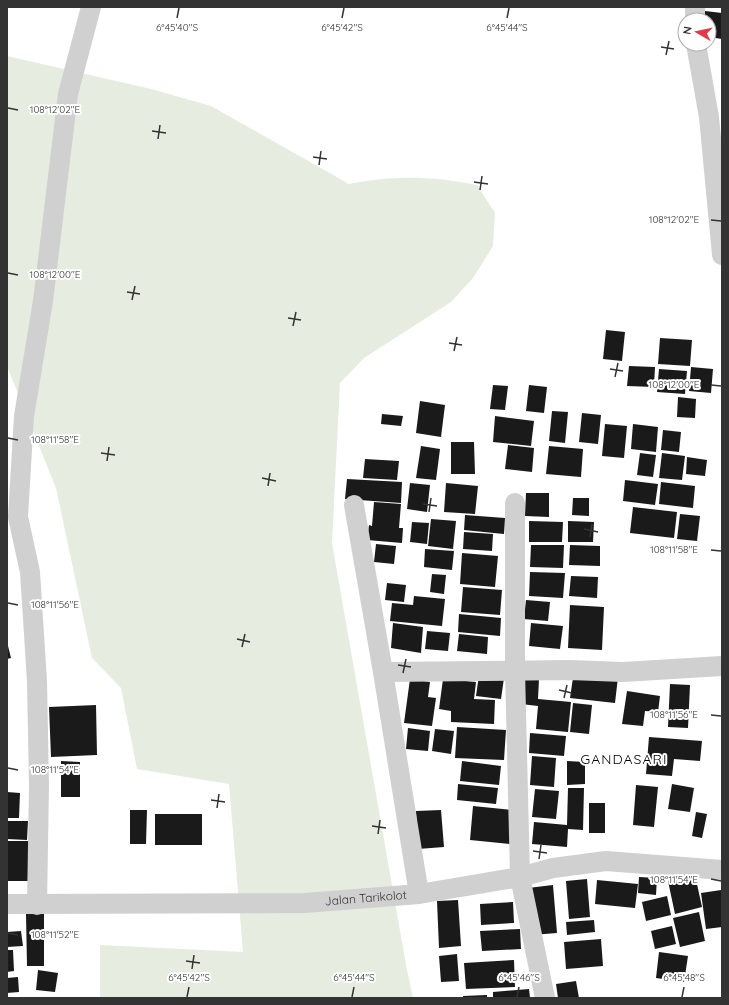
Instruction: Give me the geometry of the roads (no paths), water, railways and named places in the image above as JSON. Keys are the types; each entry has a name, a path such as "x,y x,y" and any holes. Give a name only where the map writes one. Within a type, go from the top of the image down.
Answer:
{"street":[{"path":"18,517 24,416 43,301 68,94 91,7"},
{"path":"697,52 709,117 722,255"},
{"path":"7,484 18,517 30,572 36,681 39,786 37,905"},
{"path":"515,503 515,670 520,876 545,998"},
{"path":"354,505 419,894"},
{"path":"383,672 515,670 623,672 722,666"},
{"name":"Jalan Tarikolot","path":"7,904 305,903 419,894 520,876 553,868 606,861 722,870"}],"district":[{"name":"GANDASARI","path":"624,759"}]}
